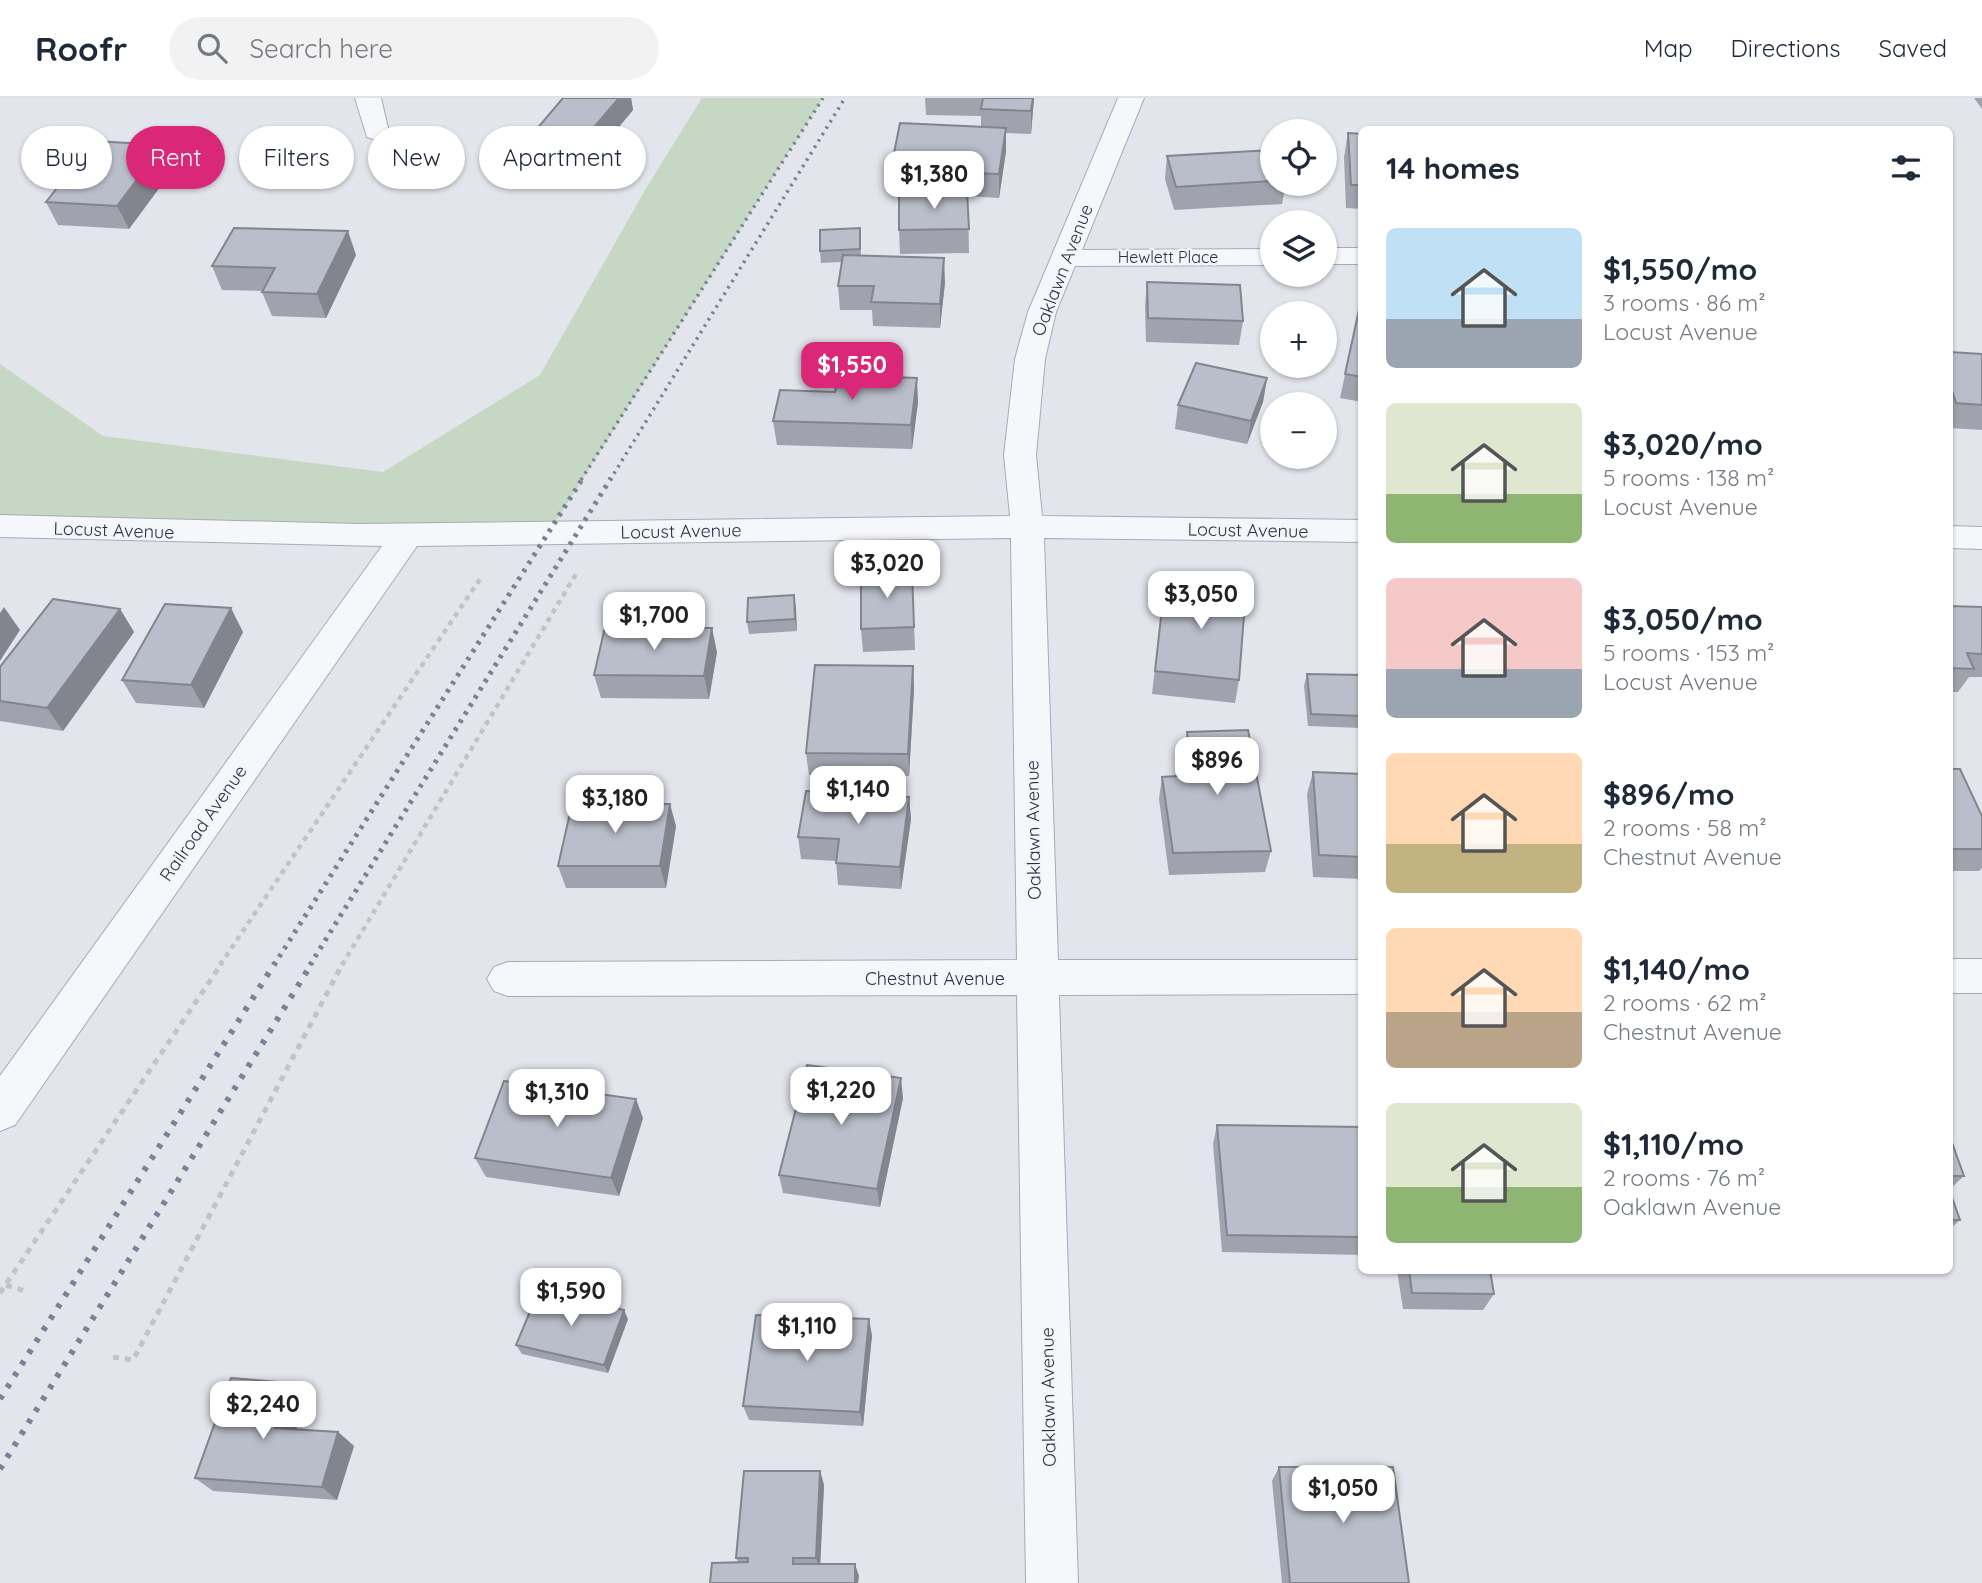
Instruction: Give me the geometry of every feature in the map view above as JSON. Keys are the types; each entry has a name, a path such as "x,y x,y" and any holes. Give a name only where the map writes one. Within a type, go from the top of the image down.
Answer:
{"street":[{"path":"368,98 375,126"},
{"name":"Oaklawn Avenue","path":"1052,1583 1027,527 1020,455 1030,359 1042,312 1131,98"},
{"path":"1337,256 1358,256"},
{"name":"Hewlett Place","path":"1064,258 1260,257"},
{"name":"Locust Avenue","path":"0,526 282,535 1027,527 1358,531"},
{"name":"Railroad Avenue","path":"0,1111 407,535"},
{"path":"1953,537 1982,538"},
{"path":"1953,976 1982,976"},
{"name":"Chestnut Avenue","path":"508,979 1358,977"}],"path":[{"path":"113,1357 133,1360 335,977 579,569"},
{"path":"0,1293 483,574"},
{"path":"6,1285 25,1291"}],"green space":[{"path":"702,98 823,98 548,534 0,526 0,364 103,436 383,472 540,375 648,185"}],"building":[{"path":"563,98 619,98 595,126 539,126"},
{"path":"983,98 1033,98 1031,111 981,109"},
{"path":"900,123 1006,128 999,174 947,172 949,156 894,153"},
{"path":"1348,133 1358,134 1358,185 1351,185"},
{"path":"112,142 126,143 126,189 130,189 117,206 46,202 56,189 112,189"},
{"path":"1260,151 1260,182 1176,187 1167,156"},
{"path":"967,191 969,229 899,230 899,192"},
{"path":"234,228 348,231 317,294 262,292 275,268 212,266"},
{"path":"860,228 860,249 820,251 820,230"},
{"path":"843,255 944,258 940,304 871,302 874,286 838,286"},
{"path":"1147,282 1240,285 1243,321 1148,318"},
{"path":"1358,314 1358,376 1345,374"},
{"path":"1953,352 1982,354 1982,405 1956,403 1953,394"},
{"path":"1196,363 1267,378 1251,421 1178,405"},
{"path":"838,375 917,378 911,425 773,421 780,390 835,392"},
{"path":"912,571 914,627 861,629 861,572"},
{"path":"1165,581 1246,589 1239,680 1155,671"},
{"path":"794,595 795,619 747,622 748,598"},
{"path":"53,599 120,609 47,708 0,701 0,667"},
{"path":"165,604 231,608 191,685 122,680"},
{"path":"1953,606 1982,607 1982,654 1967,653 1974,669 1953,668"},
{"path":"605,627 712,628 704,676 594,675"},
{"path":"815,665 913,666 908,754 806,753"},
{"path":"1307,674 1358,675 1358,716 1311,714"},
{"path":"1248,730 1271,851 1173,853 1162,777 1193,775 1187,732"},
{"path":"1953,769 1960,769 1982,816 1982,849 1953,849"},
{"path":"1313,772 1358,774 1358,857 1319,855"},
{"path":"806,791 909,797 900,867 836,863 839,839 798,837"},
{"path":"572,804 670,804 660,866 558,866"},
{"path":"807,1065 901,1078 877,1189 779,1175"},
{"path":"504,1081 636,1099 611,1178 475,1158"},
{"path":"1217,1125 1358,1127 1358,1237 1227,1235"},
{"path":"1953,1145 1964,1176 1953,1176"},
{"path":"1953,1200 1960,1220 1953,1220"},
{"path":"1410,1274 1491,1274 1494,1294 1412,1293"},
{"path":"539,1290 624,1310 604,1365 516,1345"},
{"path":"756,1315 869,1319 860,1412 743,1406"},
{"path":"231,1378 290,1383 275,1428 338,1432 322,1487 195,1478"},
{"path":"1279,1467 1393,1467 1409,1583 1290,1583"},
{"path":"744,1471 820,1471 816,1558 793,1558 793,1564 855,1564 855,1583 710,1583 712,1563 748,1562 748,1558 736,1558"}],"railway":[{"path":"581,480 823,98"},
{"path":"610,480 845,98"},
{"path":"274,965 583,478"},
{"path":"310,965 611,478"},
{"path":"0,1399 275,963"},
{"path":"0,1469 312,963"}]}
